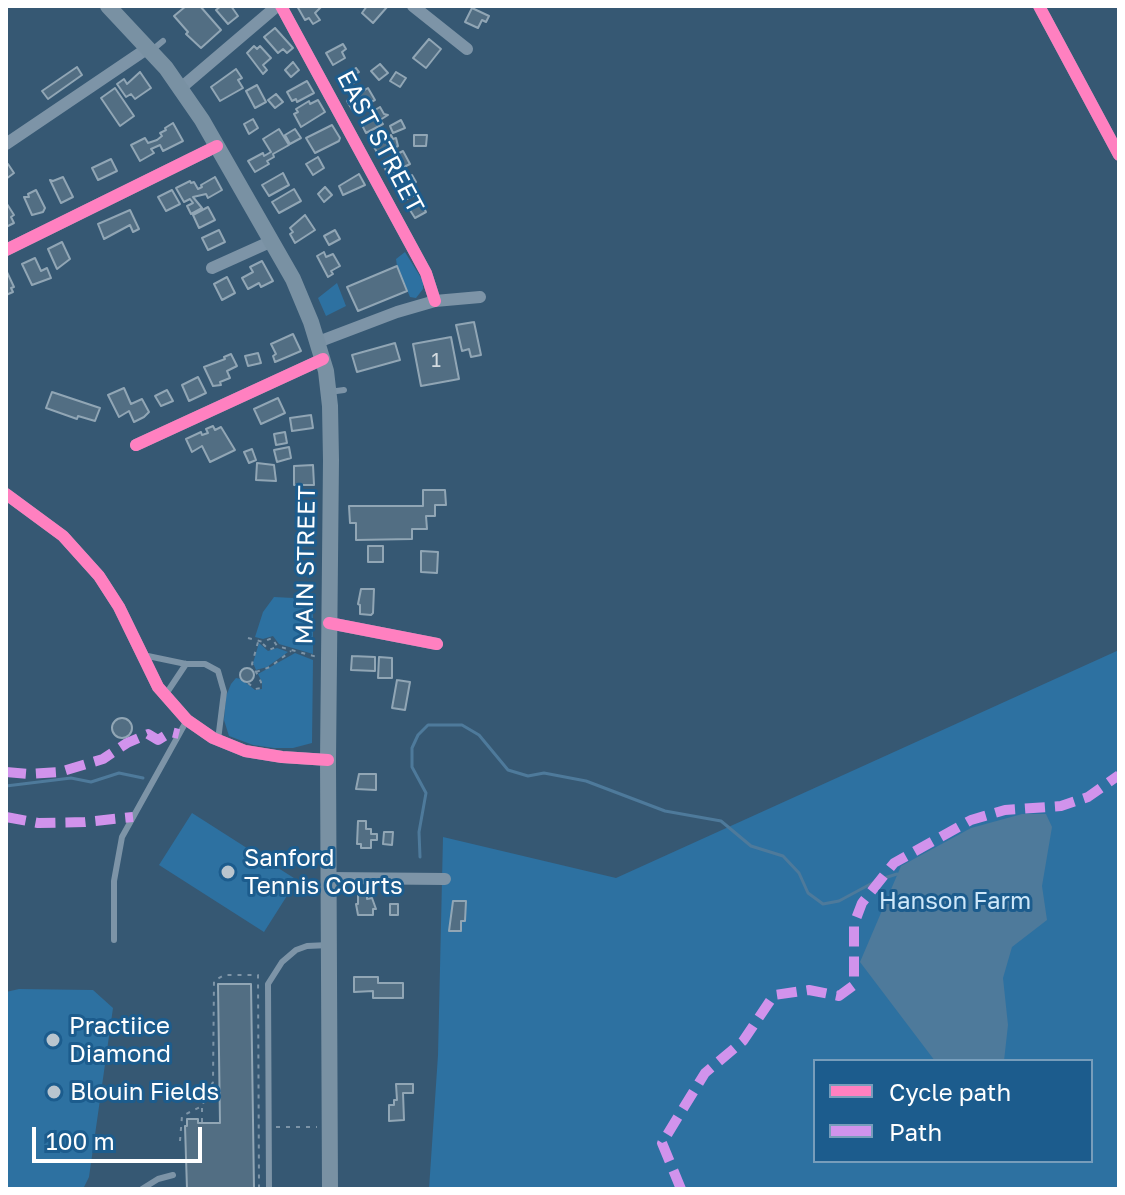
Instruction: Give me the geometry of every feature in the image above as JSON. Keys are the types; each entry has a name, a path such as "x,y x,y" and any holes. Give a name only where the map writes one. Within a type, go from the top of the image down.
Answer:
{"main road":[{"name":"MAIN STREET","path":"108,6 154,47 217,146 298,290 336,391 338,486 328,657 330,1189"}],"street":[{"path":"182,87 200,65 279,6"},
{"name":"EAST STREET","path":"279,6 426,273 428,306"},
{"path":"413,6 467,49"},
{"path":"1039,6 1119,155"},
{"path":"8,138 154,47"},
{"path":"6,250 217,146"},
{"path":"212,268 272,241"},
{"path":"318,342 428,306 480,297"},
{"path":"136,445 323,359"},
{"path":"6,494 56,530 90,566 119,607 165,696 187,720 218,740 261,755 328,760"},
{"path":"329,623 437,644"},
{"path":"329,878 445,879"}],"lane":[{"path":"143,655 211,666 220,675 224,692 218,740"},
{"path":"165,696 186,664"},
{"path":"114,940 114,881 122,837 187,720"},
{"path":"269,1189 268,984 277,969 296,950 329,945"},
{"path":"142,1189 158,1179 173,1175"}],"path":[{"path":"248,638 263,642 272,638 277,646 313,657 328,657"},
{"path":"248,683 260,689 261,682 252,662 258,641"},
{"path":"263,642 264,648 269,650 277,646"},
{"path":"256,673 292,651"},
{"path":"202,1123 202,1106 214,1075 214,981 224,975 258,975 259,1189"},
{"path":"180,1141 182,1116 202,1106"},
{"path":"259,1127 330,1127"}],"green space":[{"path":"405,252 423,281 423,289 416,298 410,297 397,266 396,259"},
{"path":"337,283 346,306 326,316 318,298"},
{"path":"274,597 313,599 313,654 279,644 273,636 263,639 255,637 263,612"},
{"path":"259,643 268,651 277,648 288,652 267,667 256,670 253,663"},
{"name":"Hanson Farm","path":"1119,650 1119,1189 429,1189 438,1055 443,837 616,878"},
{"path":"295,653 313,660 312,743 293,748 274,748 253,745 229,736 224,720 226,696 231,684 236,678 255,690 262,689 258,674"},
{"name":"Sanford Tennis Courts","path":"192,813 297,880 264,932 159,865"},
{"name":"Blouin Fields","path":"19,989 93,990 113,1008 89,1177 83,1189 6,1189 6,992"}],"shaded area":[{"path":"1022,814 1046,814 1052,827 1042,886 1047,920 1012,947 1003,978 1008,1025 1004,1059 933,1059 860,962 901,866 971,828"}],"building":[{"path":"186,6 200,6 221,30 201,48 186,34 188,32 174,16"},
{"path":"221,6 231,6 238,16 228,24 216,10"},
{"path":"297,6 322,6 315,13 320,20 313,24 309,18 305,20"},
{"path":"367,6 387,7 373,23 362,13"},
{"path":"472,8 489,16 486,22 482,20 478,28 465,22"},
{"path":"275,28 293,48 287,53 283,49 278,53 264,37"},
{"path":"429,39 441,49 426,68 413,58"},
{"path":"343,44 345,58 333,65 326,53"},
{"path":"254,46 257,49 260,46 271,58 263,65 267,70 263,74 247,53"},
{"path":"293,62 299,70 291,77 285,70"},
{"path":"380,64 388,73 379,80 371,71"},
{"path":"77,67 82,75 48,99 42,91"},
{"path":"356,68 359,72 355,74 359,80 343,89 337,79"},
{"path":"236,69 242,78 238,80 243,88 220,101 211,87"},
{"path":"140,72 151,88 135,99 131,94 126,97 117,84 124,79 127,84"},
{"path":"396,72 406,78 400,87 390,81"},
{"path":"307,81 314,93 297,102 296,99 292,101 287,92"},
{"path":"257,85 266,102 255,108 246,91"},
{"path":"115,88 134,116 120,126 101,98"},
{"path":"368,88 375,100 353,111 347,101"},
{"path":"276,94 283,102 275,108 268,100"},
{"path":"318,100 325,112 301,127 294,114 298,112 296,109 309,101 310,104"},
{"path":"380,107 388,115 380,120 383,124 366,133 360,121"},
{"path":"253,119 258,128 249,134 244,124"},
{"path":"401,120 405,128 393,133 390,126"},
{"path":"173,123 183,141 163,151 160,145 151,149 154,153 140,161 131,145 145,138 148,143 157,140 162,136 160,133"},
{"path":"332,125 339,141 315,153 306,138"},
{"path":"279,129 289,145 273,154 274,157 267,161 269,164 255,172 248,161 271,152 263,139"},
{"path":"295,129 301,138 290,144 285,135"},
{"path":"391,135 393,139 396,138 398,146 379,156 373,145"},
{"path":"414,135 427,135 426,146 414,146"},
{"path":"403,151 410,164 388,175 382,162"},
{"path":"318,157 324,168 313,175 306,164"},
{"path":"111,159 117,171 98,180 92,168"},
{"path":"6,165 14,173 6,179"},
{"path":"283,173 289,185 269,196 262,185"},
{"path":"359,174 365,185 343,195 339,186"},
{"path":"412,175 416,182 412,184 418,193 403,201 394,185"},
{"path":"63,177 73,197 61,203 50,180"},
{"path":"215,177 222,190 208,198 206,194 193,197 202,208 191,214 187,206 193,203 190,199 184,202 176,188 190,181 198,189"},
{"path":"325,187 332,195 324,202 318,194"},
{"path":"294,189 301,201 279,213 272,202"},
{"path":"36,190 45,208 43,212 32,215 24,197 29,197 28,194"},
{"path":"172,190 180,204 166,211 158,197"},
{"path":"420,200 426,212 415,218 408,207"},
{"path":"7,204 14,215 11,217 14,223 6,227"},
{"path":"208,207 215,220 199,228 193,215"},
{"path":"130,210 139,229 133,232 130,225 104,239 98,224"},
{"path":"305,215 315,230 295,243 290,228"},
{"path":"219,230 225,242 208,250 202,238"},
{"path":"335,230 340,239 329,245 324,236"},
{"path":"62,242 70,259 57,269 48,249"},
{"path":"324,252 326,257 333,254 340,266 328,277 317,256"},
{"path":"35,258 41,271 47,268 51,278 32,285 22,264"},
{"path":"262,261 273,281 248,289 242,278 253,272 250,267"},
{"path":"397,266 407,291 358,311 347,287"},
{"path":"6,270 14,287 11,288 13,292 6,295"},
{"path":"227,277 235,293 222,300 214,284"},
{"path":"474,322 481,355 471,357 469,349 462,351 456,325"},
{"path":"293,334 301,351 275,362 273,356 276,354 271,344"},
{"path":"451,337 459,379 421,386 413,344"},
{"path":"395,343 400,360 357,372 352,355"},
{"path":"258,353 261,363 248,366 245,356"},
{"path":"231,354 237,366 227,371 230,378 220,382 221,385 213,386 204,367"},
{"path":"198,377 206,393 189,401 182,385"},
{"path":"124,388 131,404 142,399 149,412 134,422 129,411 119,417 108,395"},
{"path":"167,390 173,401 161,406 155,396"},
{"path":"52,392 100,408 95,421 78,416 77,419 46,408"},
{"path":"278,398 285,413 261,424 254,409"},
{"path":"311,415 313,428 292,431 290,418"},
{"path":"213,426 215,430 221,427 235,450 210,462 202,446 192,452 186,439 201,432 202,435 208,433 206,429"},
{"path":"285,432 287,443 276,445 274,434"},
{"path":"289,447 291,458 277,462 274,450"},
{"path":"252,449 256,460 249,463 244,452"},
{"path":"257,463 274,465 276,481 256,480"},
{"path":"313,465 314,485 294,485 294,466"},
{"path":"423,490 445,490 446,505 435,505 435,516 426,516 427,529 412,529 412,539 356,540 356,523 350,523 349,506 423,506"},
{"path":"368,546 383,546 383,562 368,562"},
{"path":"421,551 438,552 437,573 421,572"},
{"path":"361,589 374,589 371,615 360,614"},
{"path":"352,656 375,657 375,671 351,670"},
{"path":"379,657 392,658 392,678 378,678"},
{"path":"247,668 254,675 247,682 240,675"},
{"path":"397,680 410,682 405,710 392,708"},
{"path":"118,718 126,718 132,728 126,738 118,738 112,732 112,724"},
{"path":"359,774 376,774 376,790 356,789"},
{"path":"358,821 366,821 366,829 371,829 371,834 377,834 377,840 371,840 371,848 361,848 361,844 357,844"},
{"path":"384,832 393,832 392,845 383,844"},
{"path":"358,895 372,898 376,909 373,909 373,915 358,915"},
{"path":"453,901 466,901 461,931 449,931"},
{"path":"390,904 398,904 398,915 390,915"},
{"path":"354,977 378,977 378,983 403,983 403,998 373,998 373,991 354,992"},
{"path":"218,984 251,984 254,1189 187,1189 187,1119 198,1119 198,1123 220,1123"},
{"path":"396,1084 413,1084 413,1093 403,1093 404,1120 389,1121 389,1105 394,1105 394,1100 397,1100"}],"waterway":[{"path":"420,857 419,832 426,793 412,767 412,748 418,735 428,725 462,725 479,735 508,770 528,776 544,773 586,781 665,811 721,821 751,846 783,856 799,873 808,893 823,904 839,901 878,880 897,874"},
{"path":"6,786 71,778 91,782 119,773 143,778"}],"marked path":[{"path":"6,772 60,772 103,759 148,734 158,740 171,732 179,734"},
{"path":"681,1189 662,1143 705,1073 743,1041 774,995 809,990 839,996 854,985 854,924 862,903 894,863 971,820 1005,810 1061,806 1088,797 1119,775"},
{"path":"6,817 38,823 133,817"}],"cycle path":[{"path":"281,6 426,273 435,301"},
{"path":"1039,6 1119,155"},
{"path":"6,250 217,146"},
{"path":"136,445 323,359"},
{"path":"6,494 63,536 99,576 119,607 158,687 187,720 213,738 245,751 328,760"},
{"path":"329,623 437,644"}],"place":[{"name":"Sanford Tennis Courts","path":"228,872"},
{"name":"Practiice Diamond","path":"53,1040"},
{"name":"Blouin Fields","path":"54,1092"}]}
